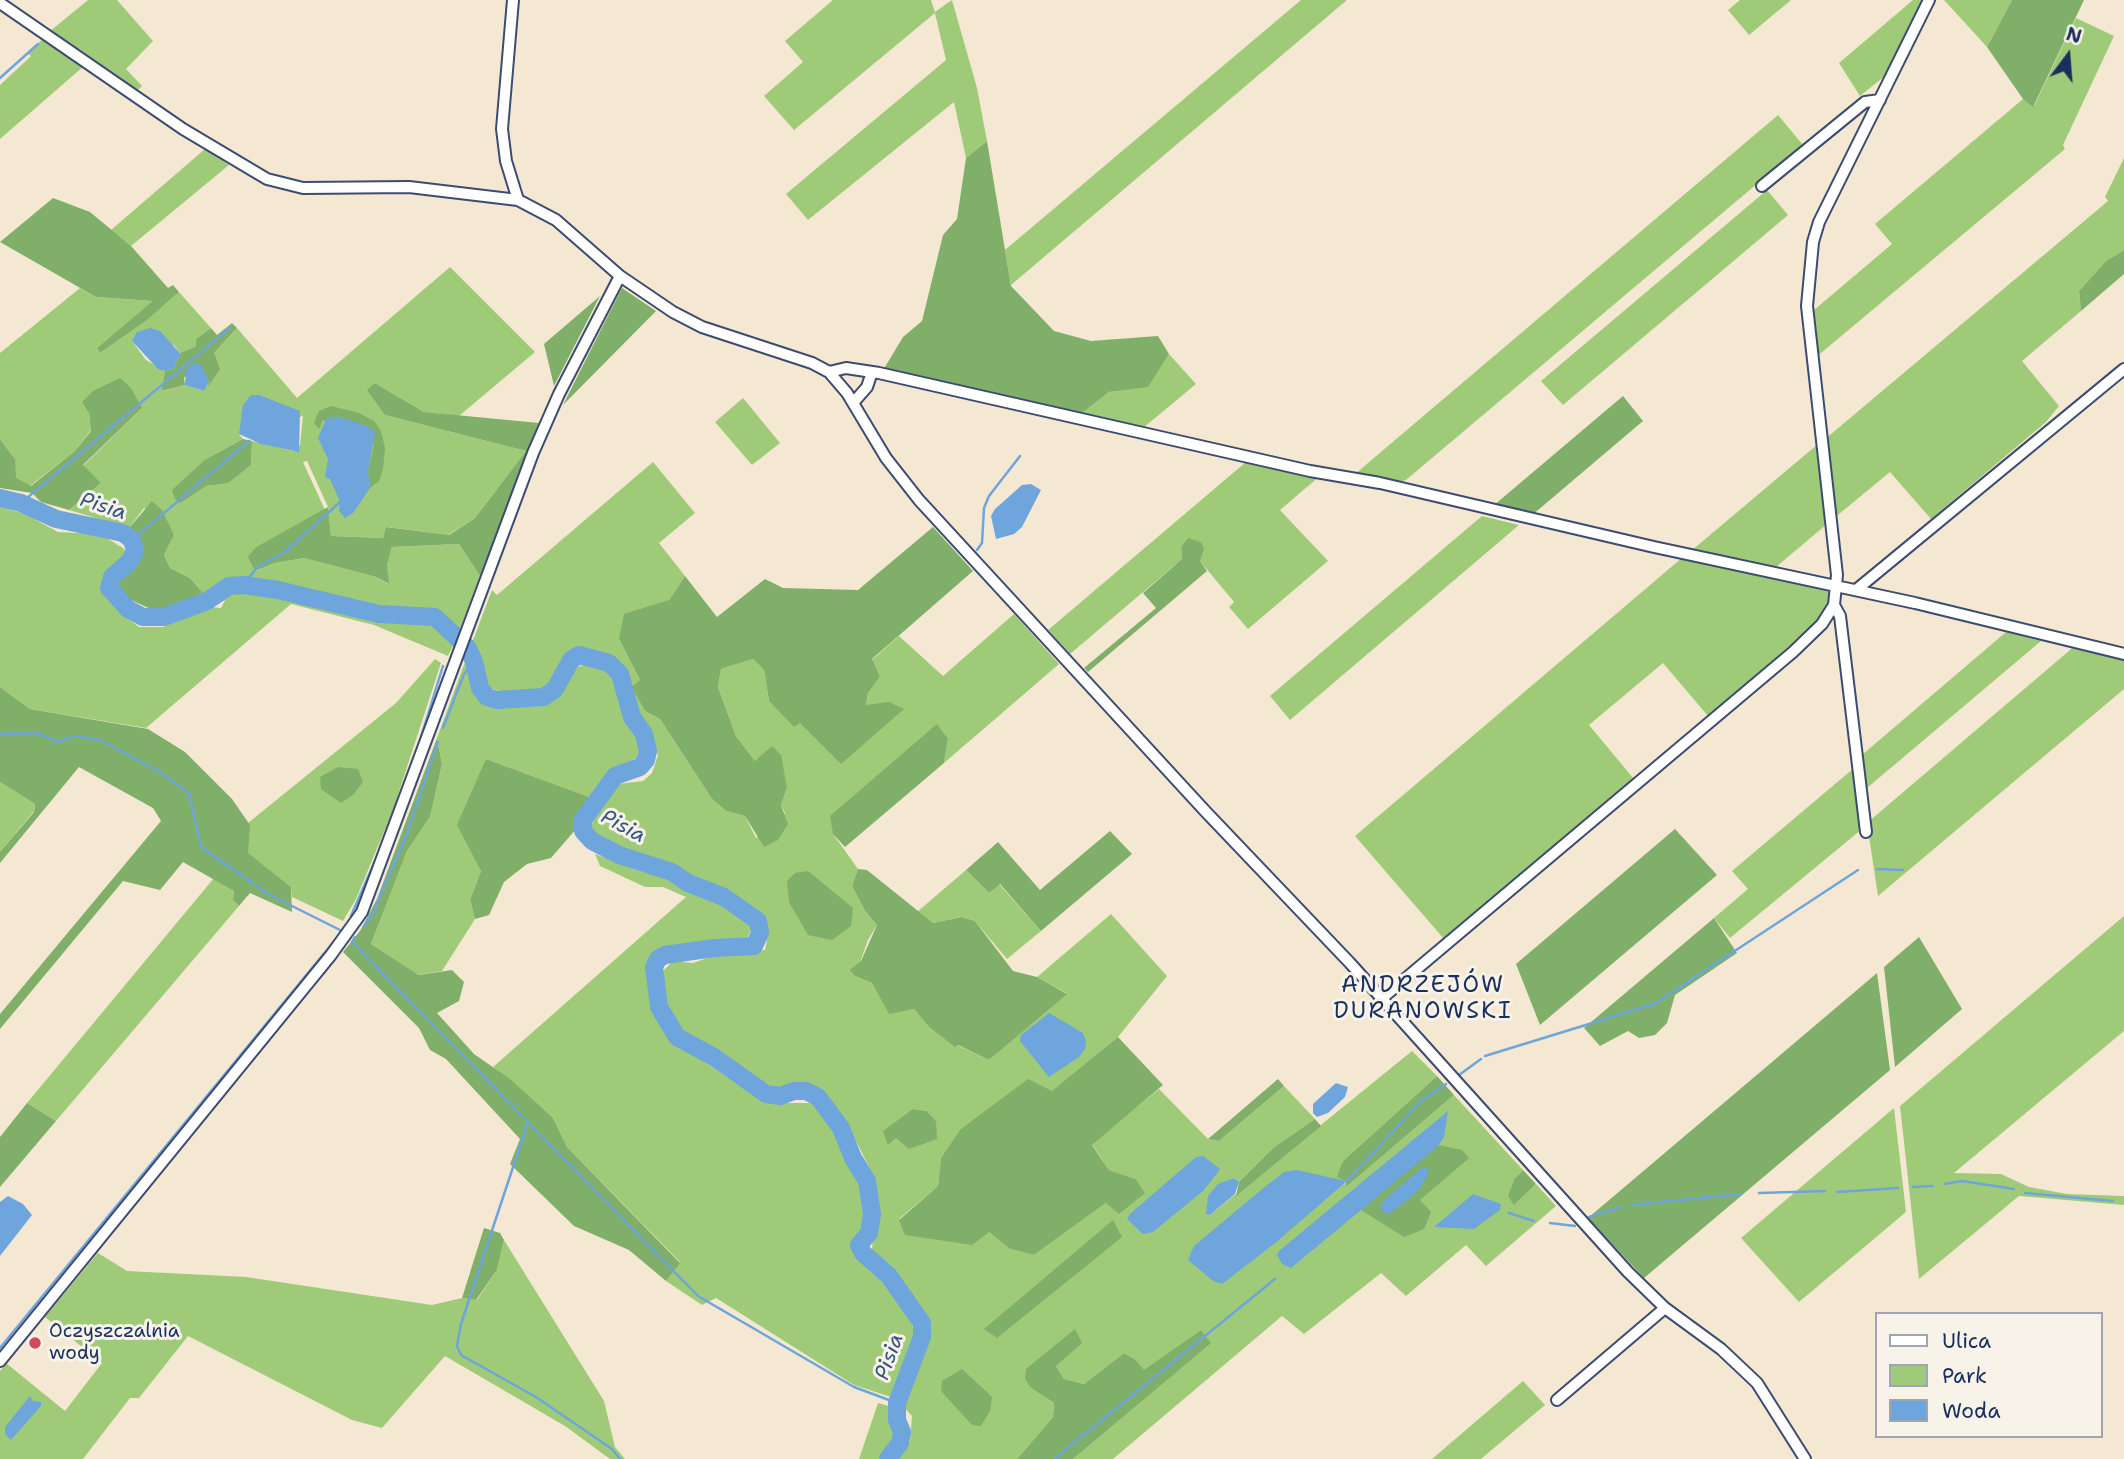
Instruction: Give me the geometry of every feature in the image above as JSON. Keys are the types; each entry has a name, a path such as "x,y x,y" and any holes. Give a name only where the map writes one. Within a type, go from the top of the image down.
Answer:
{"street":[{"path":"1380,1000 1806,640 1822,624 1834,605 1838,586 1807,306 1807,277 1819,222 1928,0"},
{"path":"515,1 502,129 506,161 518,200"},
{"path":"0,3 183,129 267,179 292,187 410,187 518,200 556,220 620,276 658,304 702,327 811,363 829,372 853,403 886,458 919,500 1206,813 1350,963 1380,1000 1665,1308 1721,1349 1748,1374 1767,1397 1805,1459"},
{"path":"1762,186 1865,102 1880,100"},
{"path":"0,1361 354,926 375,882 538,440 620,276"},
{"path":"829,372 846,368 872,372 1856,590 2124,654"},
{"path":"1856,590 2124,369"},
{"path":"853,403 867,387 872,372"},
{"path":"1834,605 1840,616 1866,832"},
{"path":"1557,1400 1665,1308"}],"green space":[{"path":"88,0 117,0 153,41 126,69 142,86 137,91 49,32"},
{"path":"833,0 931,0 935,12 952,0 977,88 987,141 966,158 954,102 808,220 786,194 946,60 935,13 794,130 764,96 803,62 785,41"},
{"path":"1301,0 1347,0 1011,285 1005,250"},
{"path":"1740,0 1791,0 1749,35 1728,10"},
{"path":"1913,0 1925,0 1890,72 1860,96 1839,63"},
{"path":"1944,0 2012,0 1987,47"},
{"path":"2012,0 2084,0 2033,107 2023,99 1987,47"},
{"path":"2076,18 2114,36 2063,145 2065,149 1815,358 1812,320 1814,310 1892,244 1875,224 2023,99 2034,106"},
{"path":"43,39 84,66 0,139 0,85 31,56 27,53"},
{"path":"1778,115 1803,145 1406,480 1394,484 1355,474"},
{"path":"987,141 1011,286 1054,331 1091,341 1158,336 1169,354 1148,387 1109,392 1081,414 882,372 903,337 922,321 943,235 957,219 966,158"},
{"path":"205,149 229,165 131,246 111,230"},
{"path":"2124,158 2124,250 2106,261 2079,291 2081,311 2022,361 2059,406 2046,422 1931,519 1890,472 1833,519 1824,440 2108,201 2105,197"},
{"path":"1767,190 1788,215 1563,405 1541,381"},
{"path":"53,198 90,212 131,246 168,288 173,285 179,292 146,321 100,353 97,348 153,301 96,297 0,242"},
{"path":"2124,250 2124,274 2081,311 2079,291 2106,261"},
{"path":"450,267 535,352 459,416 424,412 375,383 385,415 526,451 475,518 448,535 387,527 383,538 331,536 328,507 307,461 303,462 325,510 256,547 256,571 275,563 304,558 376,577 388,584 387,565 392,547 459,544 480,576 459,631 432,612 380,610 312,592 235,579 203,593 190,578 170,568 164,555 174,535 162,516 144,508 129,528 69,510 101,483 83,466 142,408 89,413 91,430 75,451 30,486 15,478 15,459 0,439 0,353 80,288 96,297 154,301 97,348 100,353 146,321 179,292 211,328 196,339 196,346 180,353 174,345 132,341 146,360 165,371 163,391 185,385 204,391 214,353 237,328 297,398","holes":["303,416 300,445 293,451 252,441 251,465 228,482 206,486 206,459 243,439 239,434"]},
{"path":"622,288 656,311 563,405"},
{"path":"600,296 554,386 544,344"},
{"path":"232,323 237,328 214,353 220,369 208,387 209,380 184,377 185,385 162,391 165,371 174,368 180,353 196,346 196,339 211,328 217,335"},
{"path":"1169,354 1196,384 1143,428 1081,414 1109,392 1148,386"},
{"path":"120,378 131,388 142,408 83,465 101,483 69,510 41,502 32,493 0,488 0,439 15,459 16,478 31,486 75,451 91,431 89,413 82,402 93,391"},
{"path":"375,383 424,412 539,423 480,576 459,544 392,547 387,565 389,584 376,577 304,558 275,563 255,571 248,557 256,547 328,507 331,536 383,538 386,527 449,535 475,518 526,451 385,415 367,390"},
{"path":"1623,396 1643,421 1531,516 1493,506"},
{"path":"743,398 780,443 752,465 715,422"},
{"path":"331,406 359,413 374,421 381,431 385,448 383,469 379,481 370,488 368,471 374,444 323,420 319,429 314,423 319,411"},
{"path":"243,439 252,441 251,465 228,483 206,486 180,503 175,499 172,490 206,459"},
{"path":"1818,444 1827,524 1776,567 1691,551"},
{"path":"653,462 695,513 659,543 685,576 669,600 619,639 640,680 638,693 645,711 660,719 712,799 726,811 745,816 756,838 785,813 781,805 787,788 755,761 736,736 718,687 721,669 753,659 764,670 769,701 795,726 799,722 866,705 868,693 880,677 872,660 899,636 943,676 1014,614 1059,664 944,763 948,739 833,834 858,869 852,886 865,911 877,925 868,940 855,976 872,983 889,1013 914,1009 928,1026 957,1045 989,1060 1066,993 1037,977 1111,914 1167,976 1118,1037 1052,1092 941,1158 938,1186 899,1219 989,1232 1010,1249 1034,1255 1106,1203 1145,1193 1136,1179 1109,1170 1092,1144 1159,1089 1208,1139 1219,1141 1284,1086 1315,1119 1273,1148 1239,1182 1234,1178 1218,1185 1210,1215 1412,1051 1437,1076 1343,1161 1346,1187 1454,1095 1523,1170 1515,1178 1515,1204 1536,1184 1556,1206 1486,1266 1466,1245 1406,1296 1381,1273 1304,1334 1282,1316 1113,1459 1073,1459 1210,1343 1201,1330 1144,1371 1135,1359 1124,1353 1084,1384 1064,1379 1056,1366 1065,1357 1075,1329 1031,1388 1054,1403 1053,1417 1017,1459 895,1459 910,1441 912,1416 901,1404 926,1342 927,1318 916,1299 872,1249 877,1194 871,1171 853,1135 819,1092 796,1086 781,1092 747,1073 740,1065 680,1033 672,1021 664,996 662,972 673,961 693,963 716,955 765,950 767,940 762,914 728,894 645,857 606,844 591,834 590,826 618,784 643,781 652,773 658,755 632,703 626,673 615,661 582,649 568,657 551,686 543,693 518,696 485,687 477,650 472,643 492,590 497,595","holes":["913,1109 927,1111 936,1121 896,1138"]},
{"path":"1246,462 1321,475 1280,510 1328,561 1248,629 1229,607 1234,602 1200,561 1201,542 1188,539 1181,547 1182,559 1070,654 1048,630"},
{"path":"152,501 162,510 174,535 164,555 170,568 190,578 203,593 157,612 127,598 116,587 125,570 133,566 142,555 138,537 129,528"},
{"path":"0,507 25,514 58,532 100,534 123,548 128,554 107,575 102,587 122,614 139,627 163,627 210,607 221,608 228,594 240,592 275,595 373,620 437,624 441,630 449,633 454,644 448,656 374,625 291,604 146,728 30,709 0,687"},
{"path":"1482,516 1519,525 1290,720 1270,696"},
{"path":"933,527 973,571 872,659 880,677 868,693 866,705 889,702 904,709 841,764 800,723 794,727 769,701 764,670 753,659 721,669 718,687 736,736 755,761 772,746 781,755 787,788 781,805 788,824 778,840 764,847 745,816 726,811 712,799 660,719 645,711 632,687 640,680 619,639 624,614 669,600 685,576 717,617 765,579 783,588 858,590"},
{"path":"1188,538 1201,542 1204,549 1200,561 1207,571 1088,672 1084,668 1156,608 1143,593 1182,559 1181,547"},
{"path":"1683,557 1815,585 1832,593 1830,607 1820,621 1708,716 1663,663 1589,725 1634,779 1444,939 1355,836"},
{"path":"2006,632 2041,641 1867,788 1863,754"},
{"path":"2077,644 2124,656 2124,689 1878,896 1867,823"},
{"path":"435,659 441,663 393,810 356,899 343,921 292,897 291,887 247,853 248,823 396,703"},
{"path":"466,659 482,700 492,706 546,705 560,693 576,667 588,664 602,668 613,675 627,720 638,733 641,747 639,756 610,775 592,798 486,759 474,854 481,871 470,900 475,919 442,971 419,975 371,944 407,851 430,817 442,764 437,738"},
{"path":"0,687 30,709 148,729 185,752 232,799 250,825 248,853 291,887 292,912 250,893 239,906 233,900 234,891 183,862 160,890 123,881 0,1029 0,1014 161,821 153,808 79,767 0,863 0,852 34,812 35,804 0,782"},
{"path":"937,724 948,739 944,763 845,847 833,834 830,816"},
{"path":"437,738 442,764 430,817 407,851 371,944 419,975 452,970 464,982 459,1001 437,1013 474,1054 510,1079 553,1118 567,1147 680,1263 666,1281 629,1250 574,1226 510,1164 520,1139 446,1059 430,1050 419,1028 343,952 360,931 377,899"},
{"path":"486,759 592,798 577,815 576,829 551,858 527,864 504,882 489,915 475,919 470,900 481,871 457,825"},
{"path":"338,767 358,769 363,782 353,795 341,803 321,789 320,777"},
{"path":"1854,768 1862,829 1730,938 1714,918 1748,889 1732,871"},
{"path":"0,782 35,804 34,811 0,852"},
{"path":"1675,829 1717,875 1540,1025 1516,964"},
{"path":"1110,831 1132,854 1041,931 1000,884 989,893 966,870 998,842 1040,890"},
{"path":"595,854 636,870 669,878 726,905 746,917 753,926 746,940 732,945 720,943 660,952 649,960 646,975 652,996 662,1025 680,1045 745,1089 772,1103 812,1103 823,1110 835,1128 844,1156 864,1189 867,1229 858,1232 854,1244 858,1255 892,1290 911,1316 915,1341 894,1398 854,1385 716,1298 702,1305 666,1281 680,1262 567,1147 553,1118 493,1067 686,897 663,887 645,887 600,866"},
{"path":"858,869 867,870 933,923 962,917 975,921 1013,971 1037,977 1067,994 989,1060 958,1045 955,1047 928,1026 914,1009 889,1014 872,983 855,976 850,970 861,961 877,925 865,911 852,886"},
{"path":"966,870 989,893 999,884 1041,931 1007,959 975,921 962,917 933,923 917,912"},
{"path":"808,871 853,908 851,926 832,940 808,935 789,902 787,881 795,873"},
{"path":"214,878 234,891 233,900 239,906 56,1121 27,1103"},
{"path":"2124,916 2124,1031 1954,1173 2001,1174 2029,1187 2067,1194 2124,1196 2124,1205 2019,1196 1919,1279 1900,1106"},
{"path":"1714,918 1737,953 1675,995 1667,1023 1655,1035 1639,1038 1628,1031 1600,1046 1584,1028"},
{"path":"1919,937 1962,1009 1895,1067 1884,967"},
{"path":"1877,973 1890,1070 1644,1278 1588,1218"},
{"path":"1118,1037 1163,1085 1092,1145 1109,1170 1136,1179 1145,1193 1119,1214 1106,1203 1034,1255 1010,1249 989,1232 972,1245 905,1235 899,1220 938,1186 941,1158 961,1129 1028,1079 1052,1091"},
{"path":"1437,1076 1454,1095 1346,1187 1346,1181 1337,1177 1343,1161"},
{"path":"1278,1079 1284,1086 1219,1141 1208,1139"},
{"path":"27,1103 56,1121 0,1187 0,1137"},
{"path":"1894,1108 1906,1212 1799,1302 1741,1238"},
{"path":"913,1109 927,1111 936,1121 937,1139 909,1149 896,1138 888,1145 883,1131"},
{"path":"1315,1119 1321,1126 1236,1196 1239,1182 1273,1148"},
{"path":"1438,1145 1462,1150 1469,1158 1420,1200 1431,1212 1424,1229 1404,1237 1361,1210"},
{"path":"1523,1170 1536,1184 1514,1205 1508,1196 1515,1178"},
{"path":"1113,1220 1122,1237 997,1338 984,1329"},
{"path":"484,1228 500,1233 504,1240 497,1270 476,1300 462,1298"},
{"path":"504,1240 604,1401 615,1447 625,1459 610,1459 565,1426 445,1356 382,1428 352,1420 188,1336 139,1398 130,1398 83,1459 0,1459 0,1371 6,1363 65,1411 102,1363 45,1317 98,1253 127,1271 246,1277 432,1305 462,1298 477,1300 497,1270"},
{"path":"1075,1329 1082,1343 1056,1366 1064,1379 1084,1384 1124,1353 1135,1359 1144,1370 1201,1330 1211,1343 1073,1459 1017,1459 1053,1417 1054,1403 1031,1388 1025,1379 1026,1369"},
{"path":"962,1369 992,1397 990,1411 981,1426 972,1425 941,1391 942,1381"},
{"path":"1523,1381 1545,1405 1481,1459 1432,1459"},
{"path":"878,1403 892,1407 899,1433 896,1444 884,1459 859,1459"}],"water":[{"path":"150,328 160,331 180,353 174,368 165,371 158,369 132,341 137,332"},
{"path":"195,363 201,365 209,380 204,391 185,385 186,370"},
{"path":"251,395 259,395 300,411 299,452 261,444 239,434 243,405"},
{"path":"327,417 339,417 367,426 375,432 368,471 370,488 353,513 345,518 339,511 340,502 330,479 325,477 328,459 318,438"},
{"path":"1031,484 1041,490 1022,527 1014,534 996,539 991,516 995,509 1022,485"},
{"path":"1049,1013 1083,1033 1086,1041 1085,1049 1079,1057 1049,1077 1020,1041 1021,1035"},
{"path":"1336,1083 1348,1087 1345,1097 1328,1113 1317,1117 1313,1113 1313,1104"},
{"path":"1448,1111 1444,1137 1437,1147 1291,1268 1282,1264 1277,1255 1279,1251"},
{"path":"1203,1156 1220,1169 1203,1191 1153,1232 1143,1234 1127,1219 1196,1157"},
{"path":"1423,1167 1427,1169 1427,1177 1417,1192 1389,1214 1383,1212 1380,1208 1384,1200"},
{"path":"1296,1170 1347,1181 1274,1244 1222,1284 1213,1281 1188,1260 1194,1246 1266,1186 1284,1172"},
{"path":"1234,1178 1239,1182 1235,1194 1210,1215 1206,1214 1208,1196 1218,1184"},
{"path":"1473,1194 1501,1204 1500,1210 1474,1229 1434,1227"},
{"path":"8,1196 23,1204 32,1215 0,1256 0,1202"},
{"path":"30,1396 33,1401 41,1402 41,1406 11,1440 5,1434 5,1427"}],"waterway":[{"path":"0,78 38,44"},
{"path":"21,503 230,328"},
{"path":"132,540 249,441"},
{"path":"977,550 982,543 984,508 989,496 1020,456"},
{"name":"Pisia","path":"0,498 21,503 56,519 123,533 132,540 135,551 130,561 112,577 109,588 128,609 143,617 164,617 207,601 229,586 244,585 278,590 379,614 435,617 467,647 474,661 480,688 487,697 497,700 544,697 555,689 571,660 579,655 609,663 620,674 632,717 644,734 648,751 646,760 640,767 615,776 583,820 583,831 592,841 619,855 672,872 688,883 724,897 758,921 760,933 754,946 714,948 665,955 658,959 654,967 659,1007 677,1037 714,1057 766,1094 780,1096 794,1091 806,1091 818,1097 841,1128 853,1158 867,1181 872,1214 869,1233 859,1245 863,1253 889,1276 922,1323 922,1337 897,1403 897,1420 902,1432 900,1443 888,1459"},
{"path":"244,585 257,567 285,552 340,502"},
{"path":"453,653 458,639"},
{"path":"443,728 464,674 474,661"},
{"path":"418,747 443,666"},
{"path":"0,734 37,733 58,742 74,736 100,740 158,771 189,793 201,847 268,894 342,931"},
{"path":"364,926 372,915 406,836 438,742"},
{"path":"351,916 375,861"},
{"path":"1877,869 1903,870"},
{"path":"1485,1056 1654,1004 1858,870"},
{"path":"0,1348 340,934"},
{"path":"355,937 352,942 698,1296 854,1387 897,1403"},
{"path":"1459,1075 1481,1059"},
{"path":"1347,1181 1421,1101 1446,1084"},
{"path":"528,1122 461,1324 457,1346 461,1355 536,1397 612,1449 620,1459"},
{"path":"1945,1184 1962,1181 2014,1189"},
{"path":"1913,1187 1933,1186"},
{"path":"1837,1192 1898,1188"},
{"path":"1759,1193 1825,1191"},
{"path":"2025,1193 2113,1201"},
{"path":"1631,1205 1741,1194"},
{"path":"1589,1217 1621,1207"},
{"path":"1509,1213 1534,1221"},
{"path":"1550,1223 1575,1226"},
{"path":"1054,1459 1275,1279"}],"place":[{"name":"Oczyszczalnia wody","path":"35,1343"}],"district":[{"name":"ANDRZEJÓW DURANOWSKI","path":"1423,999"}]}
